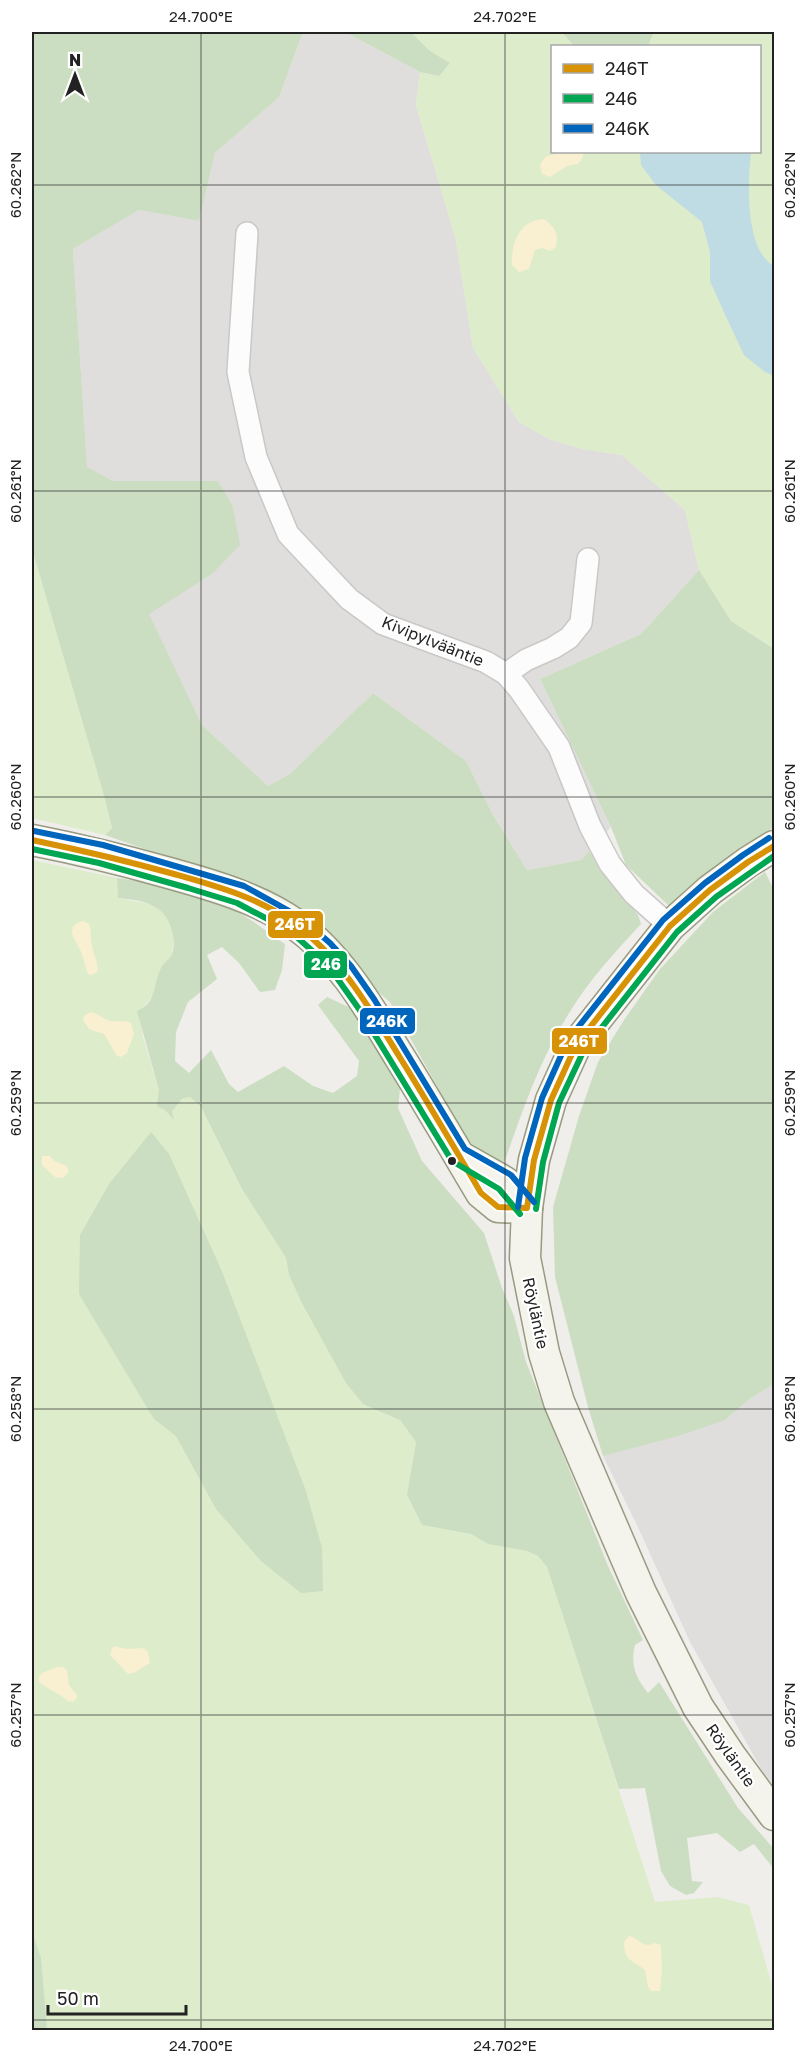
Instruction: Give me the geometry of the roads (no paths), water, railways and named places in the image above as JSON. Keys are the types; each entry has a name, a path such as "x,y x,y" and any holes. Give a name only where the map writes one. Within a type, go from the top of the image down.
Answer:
{"street":[{"name":"Kivipylvääntie","path":"247,233 238,372 256,457 288,534 349,599 383,624 486,662 506,674 559,747 590,826 610,864 634,894 670,926"},
{"path":"506,674 526,660 569,638 581,623 588,558"},
{"path":"32,840 101,854 201,882 240,895 295,924 324,950 361,996 459,1156 505,1182 527,1208"},
{"name":"Röyläntie","path":"774,846 710,890 670,926 576,1045 551,1100 534,1160 527,1208 525,1258 544,1353 559,1402 641,1593 699,1707 730,1755 774,1815"}],"water":[{"path":"640,153 751,153 749,197 753,230 757,245 764,257 774,266 774,376 765,372 744,355 710,281 710,252 702,222 656,185 641,165"}]}
